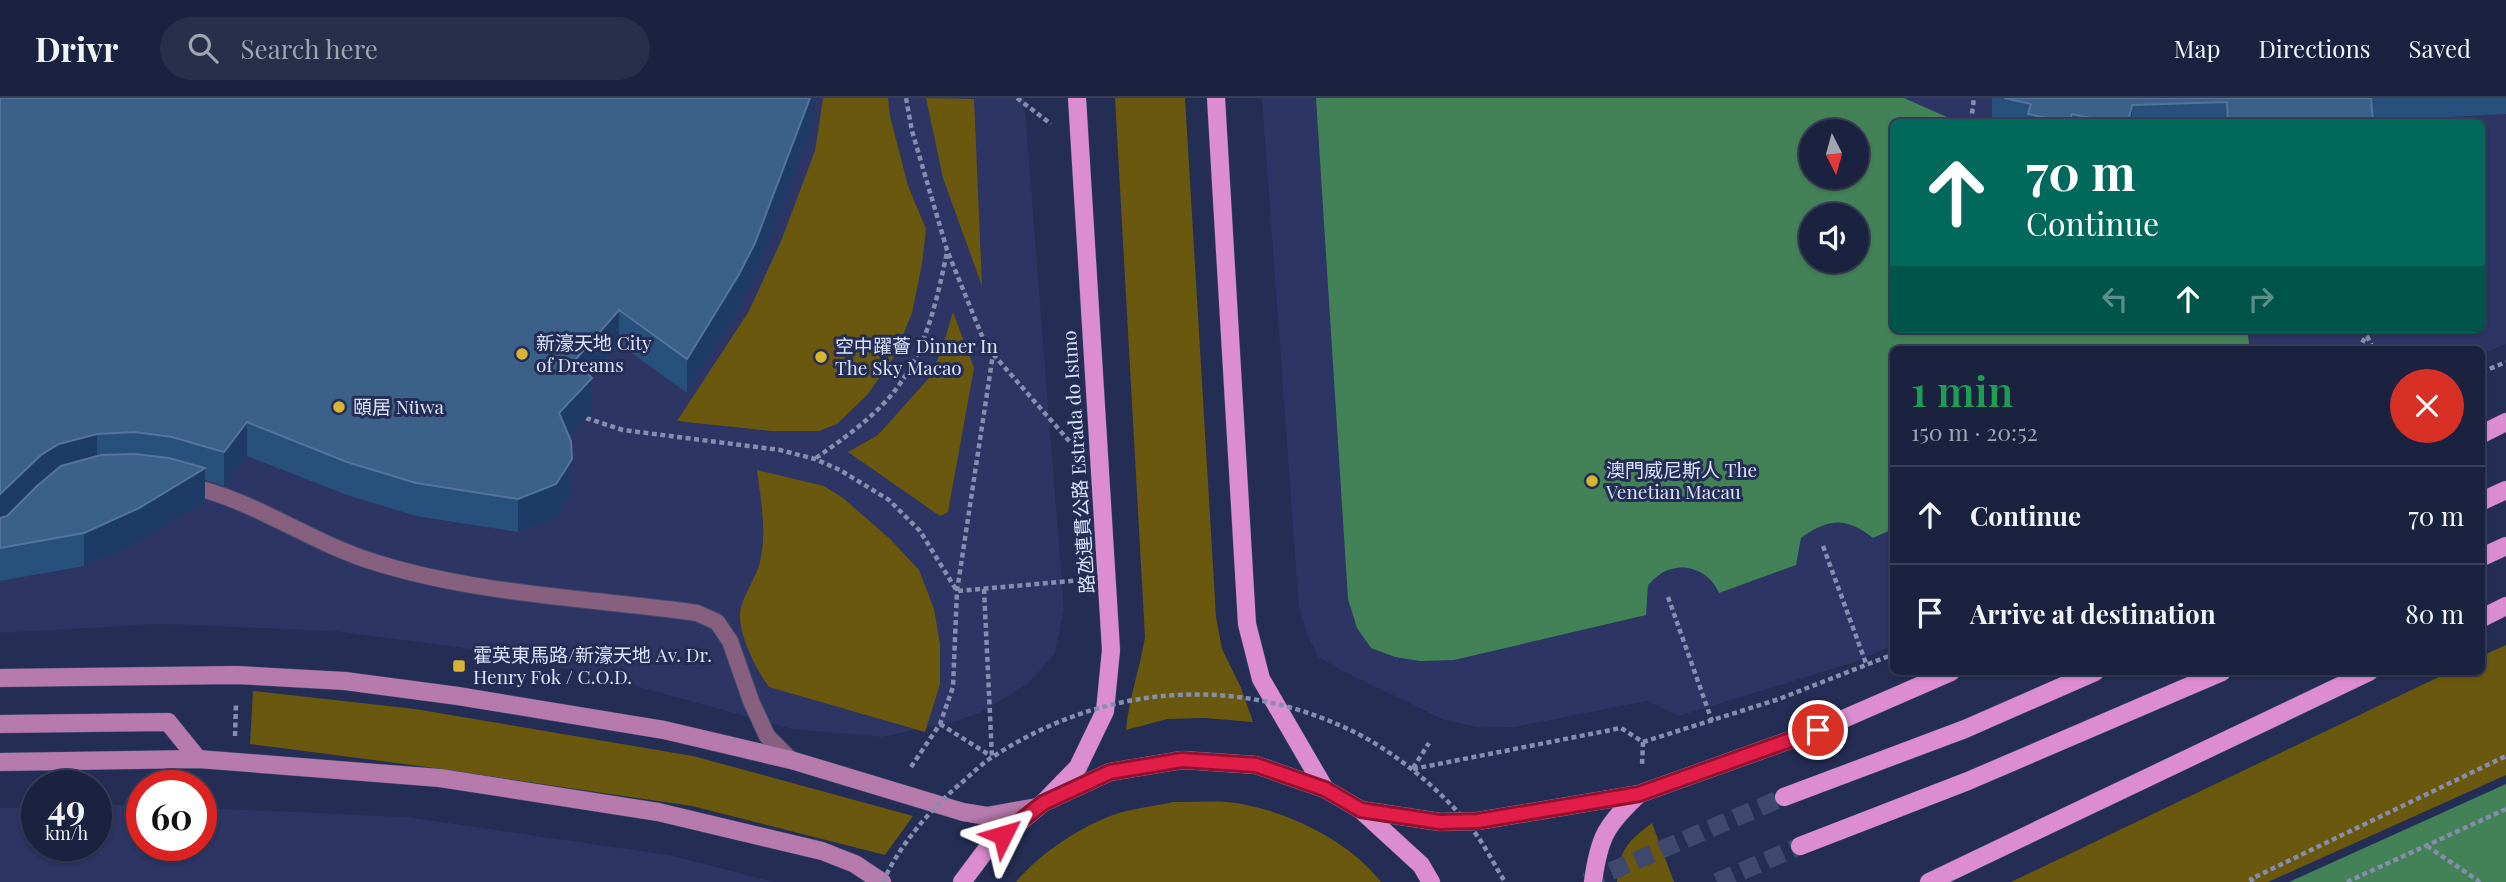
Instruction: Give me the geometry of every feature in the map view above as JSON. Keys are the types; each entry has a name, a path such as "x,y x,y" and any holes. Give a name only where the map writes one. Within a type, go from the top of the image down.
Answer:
{"main road":[{"name":"路氹連貫公路 Estrada do Istmo","path":"1040,805 1078,767 1105,711 1111,650 1077,98"},
{"path":"1216,98 1247,624 1261,679 1325,789"},
{"path":"2485,432 2506,422"},
{"path":"2485,500 2506,490"},
{"path":"2485,557 2506,547"},
{"path":"2485,616 2506,606"},
{"path":"0,678 236,675 345,681 458,696 664,730 791,760 964,812 987,816 1040,805 1110,772 1182,760 1256,765 1325,789 1361,810 1420,865 1431,882"},
{"path":"1361,810 1440,822 1478,821 1639,794 1818,730 1944,675"},
{"path":"1784,797 1965,729 2088,675"},
{"path":"1800,846 1968,782 2215,675"},
{"path":"1929,882 2363,675"},
{"path":"0,724 168,722 198,759"},
{"path":"0,762 198,759 440,778 658,812 822,851 855,864 882,882"},
{"path":"1593,882 1597,851 1613,819 1639,794"},
{"path":"962,882 986,850 1040,805"}],"lane":[{"path":"174,482 211,490 374,563 472,585 697,613 718,622 730,642 767,736 791,760"}],"path":[{"path":"906,98 912,131 947,250 982,335 993,354 1100,478"},
{"path":"1971,119 1974,98"},
{"path":"815,459 853,432 887,400 911,367 938,296 947,250"},
{"path":"2361,346 2369,333"},
{"path":"2368,336 2372,346"},
{"path":"894,791 940,724 953,687 957,591 993,354"},
{"path":"2485,371 2506,362"},
{"path":"586,418 623,430 780,450 815,459 840,470 889,500 920,531 957,591"},
{"path":"1823,546 1867,666"},
{"path":"957,591 1106,578"},
{"path":"984,589 992,757"},
{"path":"1668,597 1712,721"},
{"path":"1413,769 1621,728 1643,742 1779,699 1890,656"},
{"path":"235,762 236,675"},
{"path":"882,882 889,867 935,806 992,757 1058,720 1094,709 1130,699 1204,694 1279,703 1349,729 1413,769 1469,824 1505,882"},
{"path":"940,724 992,757"},
{"path":"1639,794 1643,742"},
{"path":"1413,769 1429,743"},
{"path":"2253,882 2251,879 2506,756"},
{"path":"2347,882 2506,809"},
{"path":"2426,845 2480,882"}],"shaded area":[{"name":"新濠天地 City of Dreams","path":"0,98 1024,98 1064,610 1055,653 1029,683 981,712 957,721 882,737 792,729 610,679 479,650 334,631 161,624 0,633"},
{"path":"823,98 888,98 908,186 926,229 912,313 894,357 868,394 837,424 819,431 771,431 677,421 749,311 781,241 815,151"},
{"path":"926,98 974,99 982,286 943,178"},
{"path":"1115,98 1185,98 1216,617 1222,649 1241,688 1253,722 1205,718 1167,719 1126,730 1145,637"},
{"name":"澳門威尼斯人 The Venetian Macau","path":"1262,98 2506,98 2506,344 2485,353 2485,346 1890,346 1890,646 1855,662 1679,716 1647,701 1515,727 1482,728 1444,720 1318,657 1299,608"},
{"name":"澳門威尼斯人 The Venetian Macau","path":"1316,98 1904,98 1951,119 1890,119 1890,333 2248,333 2249,346 1890,346 1890,530 1873,538 1846,523 1820,527 1801,538 1796,565 1719,593 1711,581 1700,572 1686,568 1668,570 1648,585 1646,615 1454,660 1420,661 1395,657 1371,648 1357,628 1348,599"},
{"path":"953,312 974,368 948,512 940,516 848,452 878,435 929,378 941,352"},
{"path":"757,470 824,486 843,498 890,539 919,570 934,609 940,644 940,684 925,732 769,687 748,648 740,616 762,551 763,516"},
{"path":"2506,645 2506,775 2268,882 2011,882 2443,675 2485,675 2485,655"},
{"path":"253,691 415,709 693,756 913,816 885,855 692,806 250,744"},
{"path":"2506,784 2506,882 2289,882"},
{"path":"1173,802 1227,802 1290,818 1332,839 1367,866 1381,882 1016,882 1050,850 1092,824 1119,813"},
{"path":"112,805 126,805 126,861 217,861 217,809 406,817 669,855 774,882 0,882 0,808 21,807 21,861 112,861"},
{"path":"1652,823 1674,882 1617,882 1622,854 1636,836"}],"building":[{"path":"0,98 810,98 755,243 687,359 619,310 575,360 592,378 559,413 571,441 572,459 556,484 518,499 416,483 347,462 247,422 224,452 172,437 135,432 97,434 59,444 41,455 0,494"},
{"path":"2004,98 2371,98 2373,119 2228,119 2227,102 2132,105 2129,119 2095,119 2072,114 2070,119 2051,119 2028,114 2031,104"},
{"path":"135,454 169,458 205,468 139,508 84,533 0,548 0,518 7,516 61,466 101,455"}],"tunnel":[{"path":"1586,882 1784,797"},
{"path":"1717,882 1800,846"}],"place":[{"name":"新濠天地 City of Dreams","path":"522,354"},
{"name":"空中躍薈 Dinner In The Sky Macao","path":"821,357"},
{"name":"頤居 Nüwa","path":"339,407"},
{"name":"澳門威尼斯人 The Venetian Macau","path":"1592,481"},
{"name":"霍英東馬路/新濠天地 Av. Dr. Henry Fok / C.O.D.","path":"459,666"}],"route":[{"path":"1003,835 1043,803 1110,772 1182,760 1256,765 1325,789 1361,810 1440,822 1478,821 1639,794 1818,730"}]}
